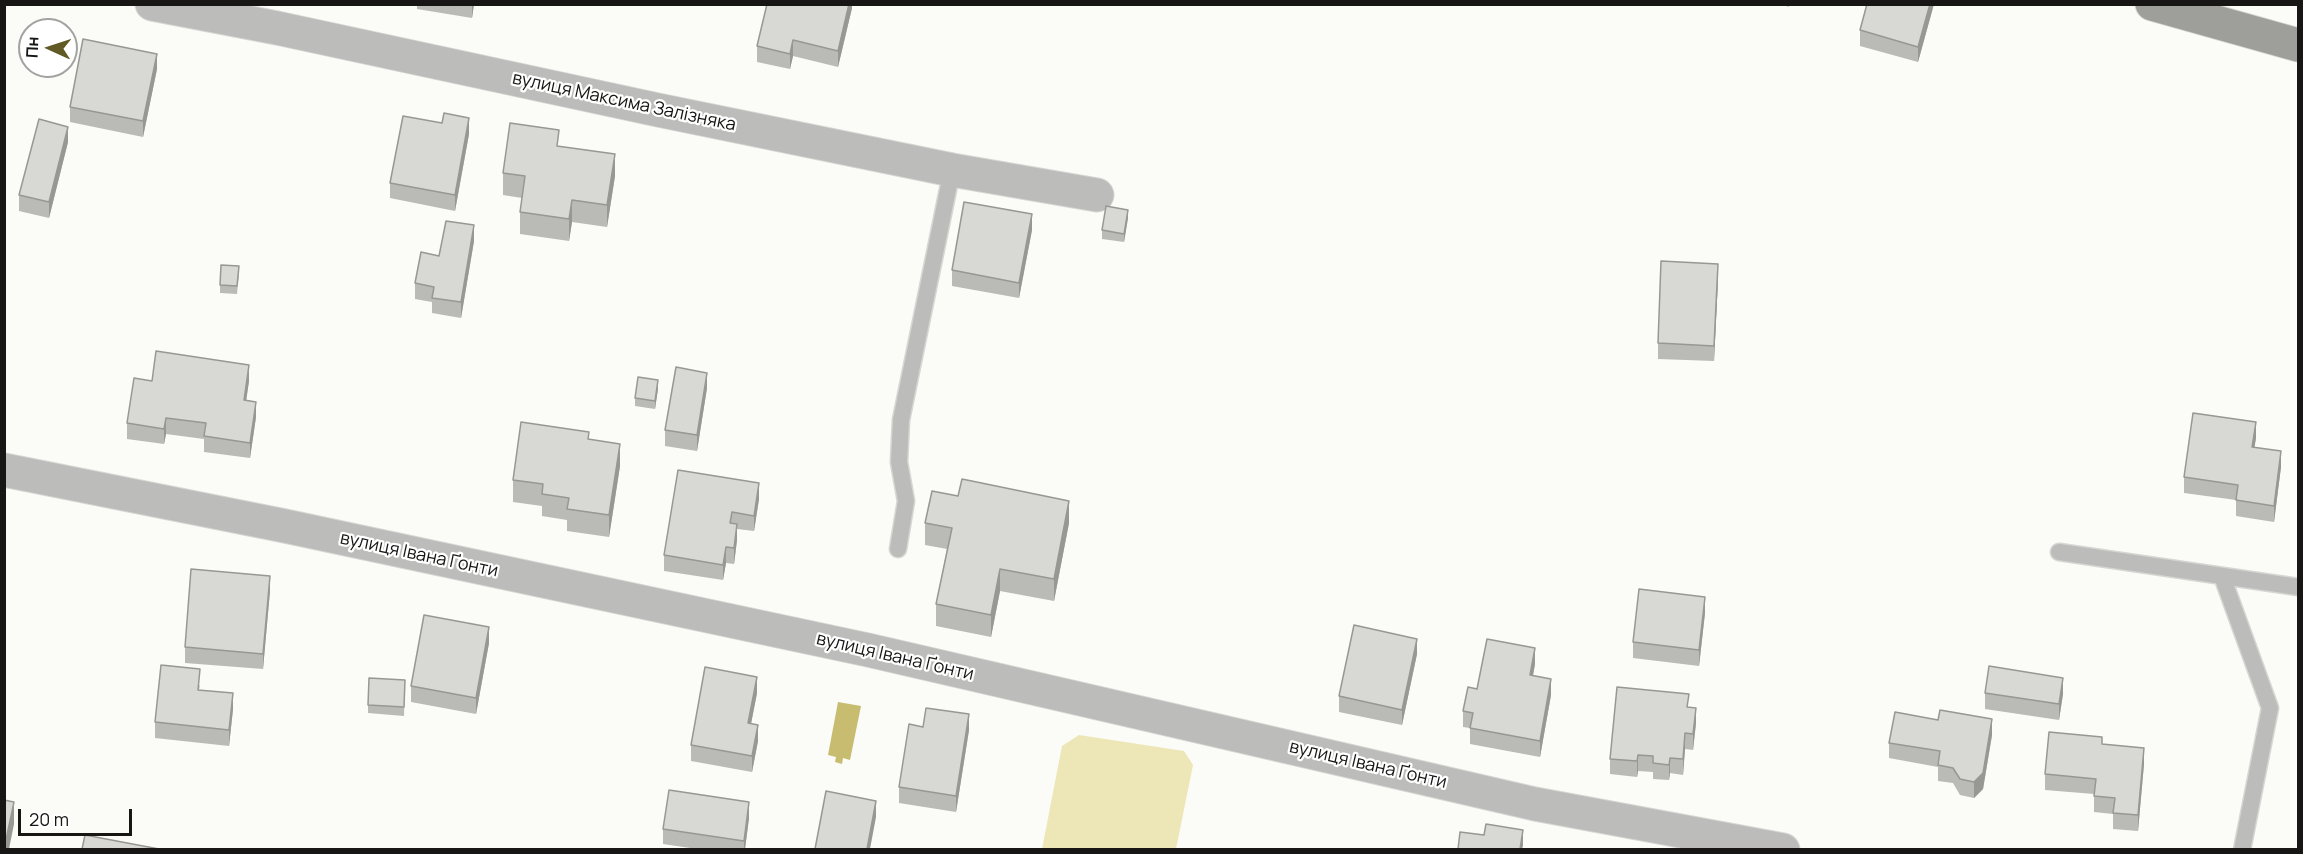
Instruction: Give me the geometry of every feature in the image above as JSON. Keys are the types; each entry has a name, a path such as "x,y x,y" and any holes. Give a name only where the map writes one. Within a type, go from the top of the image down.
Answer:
{"street":[{"name":"вулиця Максима Залізняка","path":"152,4 276,16 658,110 952,170 1097,195"},
{"path":"2152,4 2298,45"},
{"name":"вулиця Івана Ґонти","path":"4,470 285,526 868,650 1535,804 1783,849"}],"lane":[{"path":"898,549 906,501 899,462 901,420 952,170"},
{"path":"2060,552 2298,587"},
{"path":"2222,576 2270,708 2242,849"}],"shaded area":[{"path":"838,702 861,706 850,760 843,758 842,764 835,762 836,757 828,755"},
{"path":"1079,735 1184,751 1193,765 1176,849 1042,849 1062,746"}],"building":[{"path":"767,4 849,4 838,51 793,40 790,54 757,46"},
{"path":"1867,4 1930,4 1918,47 1860,30"},
{"path":"83,39 157,54 143,121 70,107 76,78 78,78"},
{"path":"444,113 469,118 455,195 390,183 403,116 442,123"},
{"path":"39,119 68,127 49,202 19,195"},
{"path":"510,123 559,130 557,146 615,154 607,205 572,200 569,219 520,212 525,176 503,173"},
{"path":"964,202 1032,214 1019,283 952,270"},
{"path":"1106,206 1128,210 1124,234 1102,230"},
{"path":"446,221 474,225 461,302 432,298 434,287 415,283 421,252 439,256"},
{"path":"1661,261 1718,264 1714,346 1658,343"},
{"path":"221,265 239,266 237,286 220,285"},
{"path":"156,351 249,365 244,400 256,402 250,443 204,436 206,423 166,418 164,429 127,423 134,378 152,381"},
{"path":"676,367 707,373 697,435 665,430"},
{"path":"638,377 658,380 655,401 635,398"},
{"path":"2193,413 2256,422 2252,447 2281,451 2274,506 2236,500 2238,485 2184,477"},
{"path":"521,422 589,432 588,439 620,444 609,515 567,509 569,498 542,494 543,484 513,480"},
{"path":"678,470 759,483 754,516 732,512 730,523 737,524 734,548 726,547 723,565 664,555"},
{"path":"962,479 1069,501 1054,579 1000,569 991,615 936,604 952,528 925,523 932,491 958,496"},
{"path":"191,569 270,576 263,654 185,647"},
{"path":"1639,589 1705,597 1699,650 1633,642"},
{"path":"424,615 489,627 476,698 411,686"},
{"path":"1354,625 1417,639 1402,710 1339,696"},
{"path":"1487,639 1535,648 1530,675 1551,679 1540,741 1470,728 1473,713 1463,711 1468,687 1477,689"},
{"path":"161,665 200,669 198,690 233,693 229,730 155,722"},
{"path":"1989,666 2063,678 2059,704 1985,693"},
{"path":"705,667 757,677 748,723 758,725 752,756 691,745"},
{"path":"369,678 405,680 404,707 368,705"},
{"path":"1617,687 1689,694 1687,707 1696,708 1693,734 1685,733 1683,759 1670,758 1669,765 1653,763 1653,756 1638,755 1637,761 1610,759"},
{"path":"926,708 969,714 956,796 899,787 909,724 923,727"},
{"path":"1940,710 1992,719 1983,773 1974,782 1960,779 1953,768 1938,765 1940,751 1889,743 1895,712 1938,720"},
{"path":"2049,732 2102,737 2102,744 2144,748 2138,815 2113,813 2115,798 2094,796 2096,779 2045,774"},
{"path":"669,790 749,802 744,841 663,829"},
{"path":"826,791 876,801 867,849 815,849"},
{"path":"4,800 14,802 4,849"},
{"path":"1486,824 1523,830 1520,849 1458,849 1460,832 1484,835"},
{"path":"85,835 159,849 82,849"}]}
